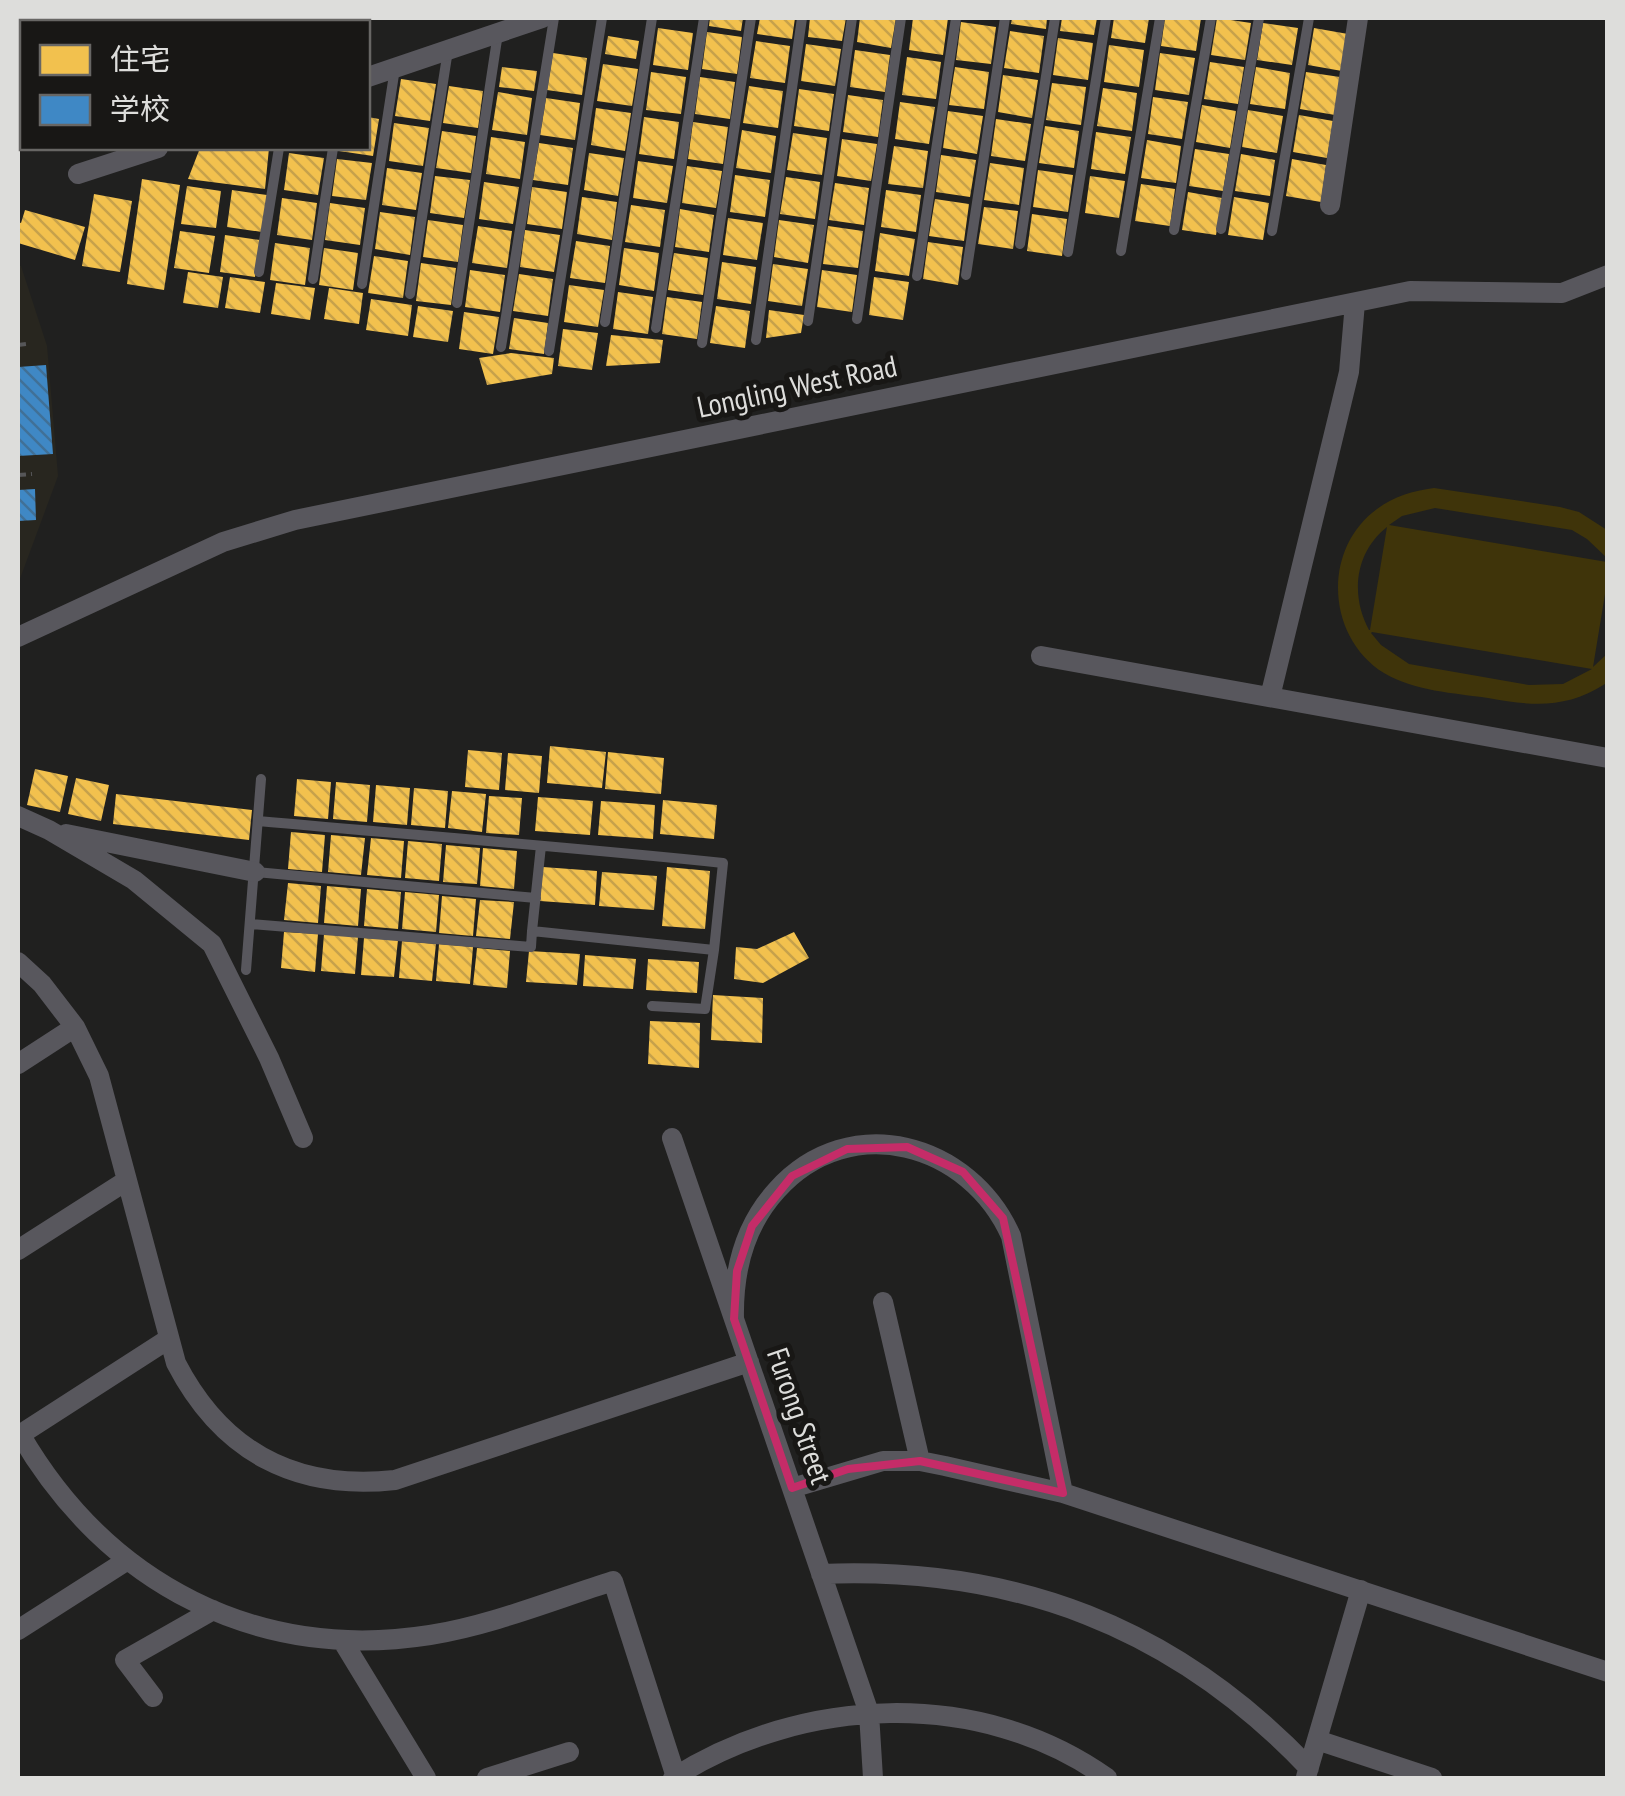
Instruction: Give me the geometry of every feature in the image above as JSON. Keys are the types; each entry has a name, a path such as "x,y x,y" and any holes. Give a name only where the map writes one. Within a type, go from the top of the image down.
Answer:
{"street":[{"path":"370,75 542,18"},
{"path":"1330,205 1358,18"},
{"path":"78,174 152,150"},
{"name":"Longling West Road","path":"18,637 223,542 295,520 1410,292 1562,292 1608,275"},
{"path":"1270,698 1349,372 1355,303"},
{"path":"1040,656 1608,758"},
{"path":"18,816 50,830 134,880 212,944 304,1138"},
{"path":"50,830 255,872"},
{"path":"18,962 42,984 75,1027 99,1076 176,1363 200,1405 255,1454 299,1474 347,1483 419,1474 749,1362"},
{"path":"18,1064 75,1027"},
{"name":"Furong Street","path":"672,1138 868,1713 873,1778"},
{"path":"734,1319 734,1295 743,1248 764,1206 792,1176 828,1155 867,1146 908,1148 946,1161 979,1185 1012,1236 1063,1493"},
{"path":"18,1250 126,1181"},
{"path":"883,1302 920,1461"},
{"path":"168,1340 19,1435 78,1517 156,1582 213,1610 288,1634 342,1640 397,1639 468,1627 613,1581 674,1778 736,1744 768,1732 868,1713 938,1715 1006,1730 1070,1756 1107,1778"},
{"path":"792,1488 865,1464 920,1461 1063,1493 1608,1672"},
{"path":"18,1630 126,1560"},
{"path":"821,1574 947,1577 1069,1606 1145,1640 1194,1669 1250,1710 1307,1773"},
{"path":"1307,1773 1362,1590"},
{"path":"153,1697 125,1660 213,1610"},
{"path":"342,1640 426,1778"},
{"path":"1317,1740 1402,1774 1432,1778"},
{"path":"486,1778 569,1752"}],"lane":[{"path":"502,347 554,18"},
{"path":"549,351 602,18"},
{"path":"606,322 652,18"},
{"path":"656,328 704,18"},
{"path":"702,343 751,18"},
{"path":"756,340 802,18"},
{"path":"808,321 852,18"},
{"path":"857,318 901,18"},
{"path":"917,276 956,18"},
{"path":"966,275 1005,18"},
{"path":"1020,244 1055,18"},
{"path":"1068,252 1106,18"},
{"path":"1121,252 1160,18"},
{"path":"1174,230 1211,18"},
{"path":"1221,228 1259,18"},
{"path":"1272,231 1308,18"},
{"path":"457,303 498,32"},
{"path":"410,294 448,50"},
{"path":"362,284 395,67"},
{"path":"260,272 279,150"},
{"path":"313,279 334,150"},
{"path":"246,970 261,778"},
{"path":"258,821 724,863 705,1009 652,1006"},
{"path":"250,924 531,947 541,846"},
{"path":"255,872 536,898"},
{"path":"532,931 714,950"}],"path":[{"path":"18,344 26,344"},
{"path":"18,475 32,474"}],"highlighted area":[{"path":"907,1147 963,1172 1003,1218 1063,1493 920,1461 848,1469 792,1488 734,1319 737,1271 752,1226 792,1176 847,1149"}],"shaded area":[{"path":"18,266 47,346 58,476 18,584"},
{"path":"1434,488 1560,507 1579,512 1607,530 1607,558 1572,530 1435,508 1402,516 1389,525 1607,562 1593,667 1607,654 1605,684 1562,702 1519,703 1408,684 1384,673 1365,657 1351,638 1338,592 1347,546 1359,526 1377,509 1397,497","holes":["1387,527 1370,630 1369,630 1359,603 1359,575 1368,549","1372,632 1592,669 1563,684 1529,685 1409,664"]}],"building: 住宅":[{"path":"710,18 743,18 741,31 709,26"},
{"path":"760,18 795,18 792,39 757,34"},
{"path":"810,18 846,18 842,41 808,37"},
{"path":"860,18 896,18 891,48 857,42"},
{"path":"913,18 948,18 943,55 909,50"},
{"path":"1012,18 1047,18 1046,29 1011,24"},
{"path":"1062,18 1097,18 1094,35 1060,31"},
{"path":"1114,18 1149,18 1145,43 1111,38"},
{"path":"1165,18 1201,18 1196,51 1161,46"},
{"path":"1217,18 1251,23 1245,60 1211,55"},
{"path":"961,22 996,27 991,64 956,60"},
{"path":"1263,23 1298,28 1292,65 1257,60"},
{"path":"658,28 693,33 688,70 653,65"},
{"path":"1314,28 1348,34 1342,71 1308,65"},
{"path":"1010,31 1044,36 1039,73 1004,68"},
{"path":"707,32 742,37 737,74 702,69"},
{"path":"608,36 639,41 636,59 605,54"},
{"path":"1058,38 1093,43 1088,80 1053,75"},
{"path":"756,41 790,46 785,83 750,78"},
{"path":"806,44 841,49 835,86 801,81"},
{"path":"1109,45 1144,50 1139,87 1104,82"},
{"path":"855,50 890,55 885,92 850,87"},
{"path":"553,53 587,58 582,95 547,90"},
{"path":"1160,53 1195,58 1189,95 1155,90"},
{"path":"907,57 941,62 936,99 902,95"},
{"path":"1210,62 1244,67 1238,104 1204,99"},
{"path":"603,64 638,69 632,106 597,101"},
{"path":"502,67 537,71 534,91 499,87"},
{"path":"955,67 989,72 984,109 949,105"},
{"path":"1256,67 1290,73 1285,109 1250,104"},
{"path":"651,72 686,77 681,114 646,110"},
{"path":"1306,72 1340,77 1335,115 1300,109"},
{"path":"1003,75 1038,80 1032,118 998,112"},
{"path":"700,77 735,82 730,119 695,114"},
{"path":"401,79 436,84 430,121 395,116"},
{"path":"1052,83 1086,87 1081,125 1046,120"},
{"path":"449,86 483,91 478,128 443,123"},
{"path":"749,86 783,91 778,128 743,123"},
{"path":"1103,88 1137,93 1132,131 1097,126"},
{"path":"799,89 834,94 829,131 794,126"},
{"path":"498,92 532,98 527,135 492,130"},
{"path":"848,95 883,100 878,137 843,132"},
{"path":"1153,97 1188,102 1182,139 1148,134"},
{"path":"546,98 580,103 575,140 540,135"},
{"path":"900,102 935,107 929,144 895,139"},
{"path":"1202,105 1236,111 1230,148 1196,142"},
{"path":"596,108 631,113 625,151 591,145"},
{"path":"1248,110 1283,116 1277,153 1242,147"},
{"path":"948,111 983,116 977,154 943,148"},
{"path":"1299,115 1333,121 1327,158 1293,152"},
{"path":"370,117 379,119 373,156 339,151 370,150"},
{"path":"644,117 679,122 674,159 639,154"},
{"path":"996,119 1031,124 1025,161 991,156"},
{"path":"693,122 728,127 723,164 688,159"},
{"path":"394,123 429,128 423,166 389,161"},
{"path":"1045,126 1079,131 1074,168 1039,163"},
{"path":"742,130 776,136 771,173 736,168"},
{"path":"442,131 476,136 471,173 436,168"},
{"path":"1096,132 1131,137 1125,174 1091,169"},
{"path":"793,133 827,138 822,175 787,170"},
{"path":"491,137 525,142 520,179 486,174"},
{"path":"842,139 877,144 871,181 837,176"},
{"path":"1147,140 1181,146 1176,183 1141,178"},
{"path":"539,143 573,148 568,185 533,180"},
{"path":"894,146 928,151 923,188 888,184"},
{"path":"1195,149 1229,154 1223,191 1189,186"},
{"path":"199,150 269,150 265,189 188,179"},
{"path":"289,153 324,158 318,195 284,190"},
{"path":"589,153 624,158 618,196 584,190"},
{"path":"1241,154 1275,160 1270,196 1235,191"},
{"path":"941,155 976,160 970,197 936,192"},
{"path":"337,159 372,163 366,200 332,196"},
{"path":"1292,159 1326,165 1321,202 1286,196"},
{"path":"638,161 673,166 667,203 633,198"},
{"path":"990,163 1024,168 1019,205 984,200"},
{"path":"687,166 722,171 716,208 682,203"},
{"path":"387,168 422,173 416,210 382,205"},
{"path":"1038,170 1073,175 1068,212 1033,207"},
{"path":"735,175 770,180 765,217 730,212"},
{"path":"435,176 470,180 464,218 430,213"},
{"path":"1090,176 1125,181 1119,218 1085,213"},
{"path":"786,177 820,182 815,219 780,214"},
{"path":"142,179 180,185 164,290 127,284"},
{"path":"484,182 519,187 513,224 479,219"},
{"path":"835,183 869,188 864,225 829,220"},
{"path":"1141,184 1175,189 1170,226 1135,221"},
{"path":"187,186 221,191 216,228 181,224"},
{"path":"532,187 567,192 562,229 527,224"},
{"path":"232,190 267,195 262,232 227,227"},
{"path":"886,190 921,195 916,232 881,227"},
{"path":"1188,192 1222,198 1216,235 1182,230"},
{"path":"94,194 132,201 120,272 82,266"},
{"path":"582,197 617,202 612,240 577,234"},
{"path":"1234,197 1269,203 1263,240 1228,235"},
{"path":"282,198 317,203 312,240 277,235"},
{"path":"935,199 969,204 964,241 929,236"},
{"path":"330,203 365,208 360,245 325,240"},
{"path":"631,205 665,210 660,247 625,242"},
{"path":"984,207 1018,211 1013,249 978,244"},
{"path":"680,209 714,215 709,252 675,247"},
{"path":"25,210 85,227 75,260 18,243 18,222 21,223"},
{"path":"380,212 415,217 410,255 375,249"},
{"path":"1032,214 1067,219 1062,256 1027,251"},
{"path":"728,218 763,223 757,260 723,255"},
{"path":"428,220 463,225 458,262 423,257"},
{"path":"779,220 814,225 808,263 774,257"},
{"path":"478,226 512,231 507,268 472,263"},
{"path":"828,226 863,231 858,268 823,264"},
{"path":"525,230 560,235 554,272 520,267"},
{"path":"180,231 215,236 209,273 174,268"},
{"path":"880,233 915,239 909,276 875,271"},
{"path":"225,235 260,240 255,277 220,272"},
{"path":"576,241 610,246 605,283 570,278"},
{"path":"928,242 963,247 958,285 923,279"},
{"path":"275,243 310,248 305,285 270,280"},
{"path":"324,248 358,253 353,290 319,285"},
{"path":"624,248 659,253 654,291 619,285"},
{"path":"674,253 708,258 703,295 668,290"},
{"path":"374,256 408,261 403,298 368,293"},
{"path":"722,262 756,267 751,304 717,299"},
{"path":"421,263 456,268 451,305 416,301"},
{"path":"773,264 808,269 802,306 768,301"},
{"path":"470,270 505,275 500,312 465,307"},
{"path":"822,270 857,275 852,312 817,307"},
{"path":"188,272 223,277 218,308 183,303"},
{"path":"519,274 553,279 548,316 513,311"},
{"path":"230,277 265,282 260,313 225,308"},
{"path":"874,277 909,282 903,320 869,315"},
{"path":"276,283 315,288 310,320 271,314"},
{"path":"569,285 604,290 598,327 564,322"},
{"path":"329,288 363,293 359,324 324,319"},
{"path":"618,292 653,297 648,334 613,329"},
{"path":"667,297 702,302 697,339 662,334"},
{"path":"371,299 412,305 408,336 366,330"},
{"path":"418,306 453,311 448,342 413,337"},
{"path":"716,306 750,311 745,348 710,343"},
{"path":"769,310 804,315 801,333 766,338"},
{"path":"464,312 499,317 493,354 459,349"},
{"path":"514,318 548,323 544,354 509,349"},
{"path":"563,329 598,333 592,370 558,366"},
{"path":"611,335 663,340 660,363 606,366"},
{"path":"511,353 554,358 552,374 487,385 479,358"},
{"path":"550,746 606,752 602,788 547,783"},
{"path":"468,750 502,753 499,790 465,787"},
{"path":"608,752 664,758 661,794 605,789"},
{"path":"508,753 542,756 539,793 505,790"},
{"path":"35,769 68,776 60,812 27,805"},
{"path":"76,778 109,785 101,821 68,814"},
{"path":"297,779 331,782 328,819 294,816"},
{"path":"336,782 370,785 367,822 333,819"},
{"path":"376,785 410,788 407,825 373,822"},
{"path":"414,788 448,791 445,828 411,825"},
{"path":"452,791 486,794 482,832 448,828"},
{"path":"116,794 252,810 249,840 113,824"},
{"path":"489,796 522,798 519,835 486,833"},
{"path":"538,797 593,801 590,835 535,831"},
{"path":"663,800 717,805 714,839 660,834"},
{"path":"601,801 655,805 653,839 598,835"},
{"path":"291,832 325,835 322,872 288,869"},
{"path":"331,835 365,838 361,875 328,872"},
{"path":"371,838 404,841 401,878 367,875"},
{"path":"408,841 442,844 439,881 405,878"},
{"path":"446,845 480,848 477,884 443,882"},
{"path":"483,848 517,851 514,889 480,886"},
{"path":"543,867 597,871 595,905 540,901"},
{"path":"667,867 710,871 705,929 662,926"},
{"path":"602,872 657,876 654,910 599,906"},
{"path":"288,883 321,886 318,923 284,920"},
{"path":"327,886 361,889 358,926 324,923"},
{"path":"367,889 401,892 398,929 364,926"},
{"path":"405,892 439,895 436,932 402,929"},
{"path":"442,896 476,899 473,936 439,933"},
{"path":"480,900 514,902 510,939 476,936"},
{"path":"284,932 318,934 315,972 281,968"},
{"path":"794,932 809,958 763,983 734,979 736,947 757,949"},
{"path":"324,934 358,937 355,974 321,971"},
{"path":"364,938 398,940 394,977 361,975"},
{"path":"402,941 436,944 432,981 399,978"},
{"path":"439,944 473,947 470,984 436,981"},
{"path":"477,948 510,951 507,988 473,985"},
{"path":"529,951 580,954 577,985 526,982"},
{"path":"585,955 636,959 633,989 583,986"},
{"path":"648,959 699,962 697,993 646,990"},
{"path":"713,995 763,998 762,1043 711,1040"},
{"path":"650,1021 700,1023 699,1068 648,1064"}],"building: 学校":[{"path":"46,365 53,454 18,456 18,367"},
{"path":"35,489 36,520 18,521 18,490"}]}
